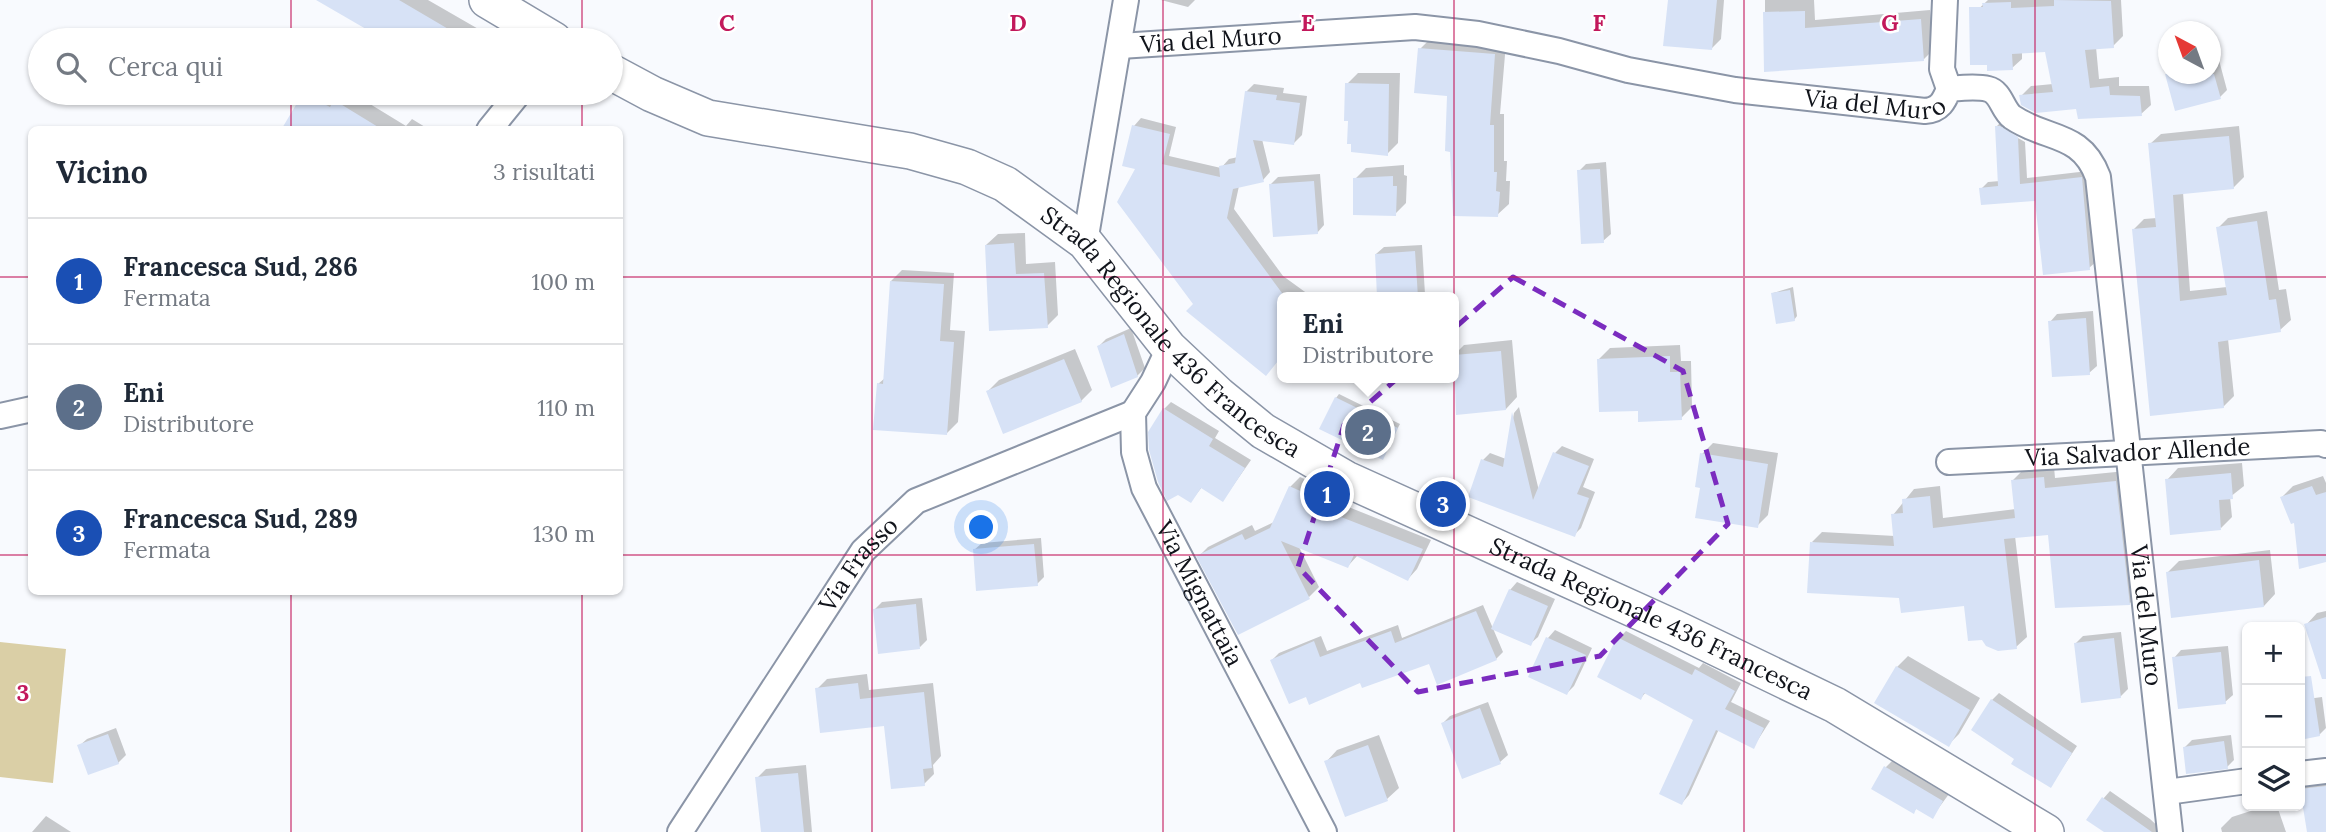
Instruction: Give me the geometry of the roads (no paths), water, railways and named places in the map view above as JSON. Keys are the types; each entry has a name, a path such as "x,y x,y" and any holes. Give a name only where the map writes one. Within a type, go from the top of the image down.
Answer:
{"street":[{"path":"487,0 534,28"},
{"path":"1085,242 1126,0"},
{"path":"1945,0 1942,69 1949,89"},
{"name":"Via del Muro","path":"1120,46 1415,27 1479,34 1559,51 1628,70 1735,90 1925,111 1933,110 1943,103 1949,89 1989,89 1997,94 2011,116 2080,147 2092,160 2098,177 2170,832"},
{"name":"Strada Regionale 436 Francesca","path":"623,78 708,118 911,150 967,167 1005,184 1085,242 1169,348 1219,395 1263,431 1321,466 1835,705 2046,832"},
{"path":"492,126 509,105"},
{"path":"1133,413 1153,382 1169,348"},
{"path":"0,416 28,410"},
{"name":"Via Frasso","path":"681,832 863,551 916,501 1133,413"},
{"name":"Via Mignattaia","path":"1133,413 1135,452 1144,488 1324,832"},
{"name":"Via Salvador Allende","path":"1949,462 2321,443 2326,445"},
{"path":"2305,773 2326,771"},
{"path":"2167,792 2242,782"}],"place":[{"name":"Eni","path":"1368,432"},
{"name":"Francesca Sud, 286","path":"1327,494"},
{"name":"Francesca Sud, 289","path":"1443,504"}]}
